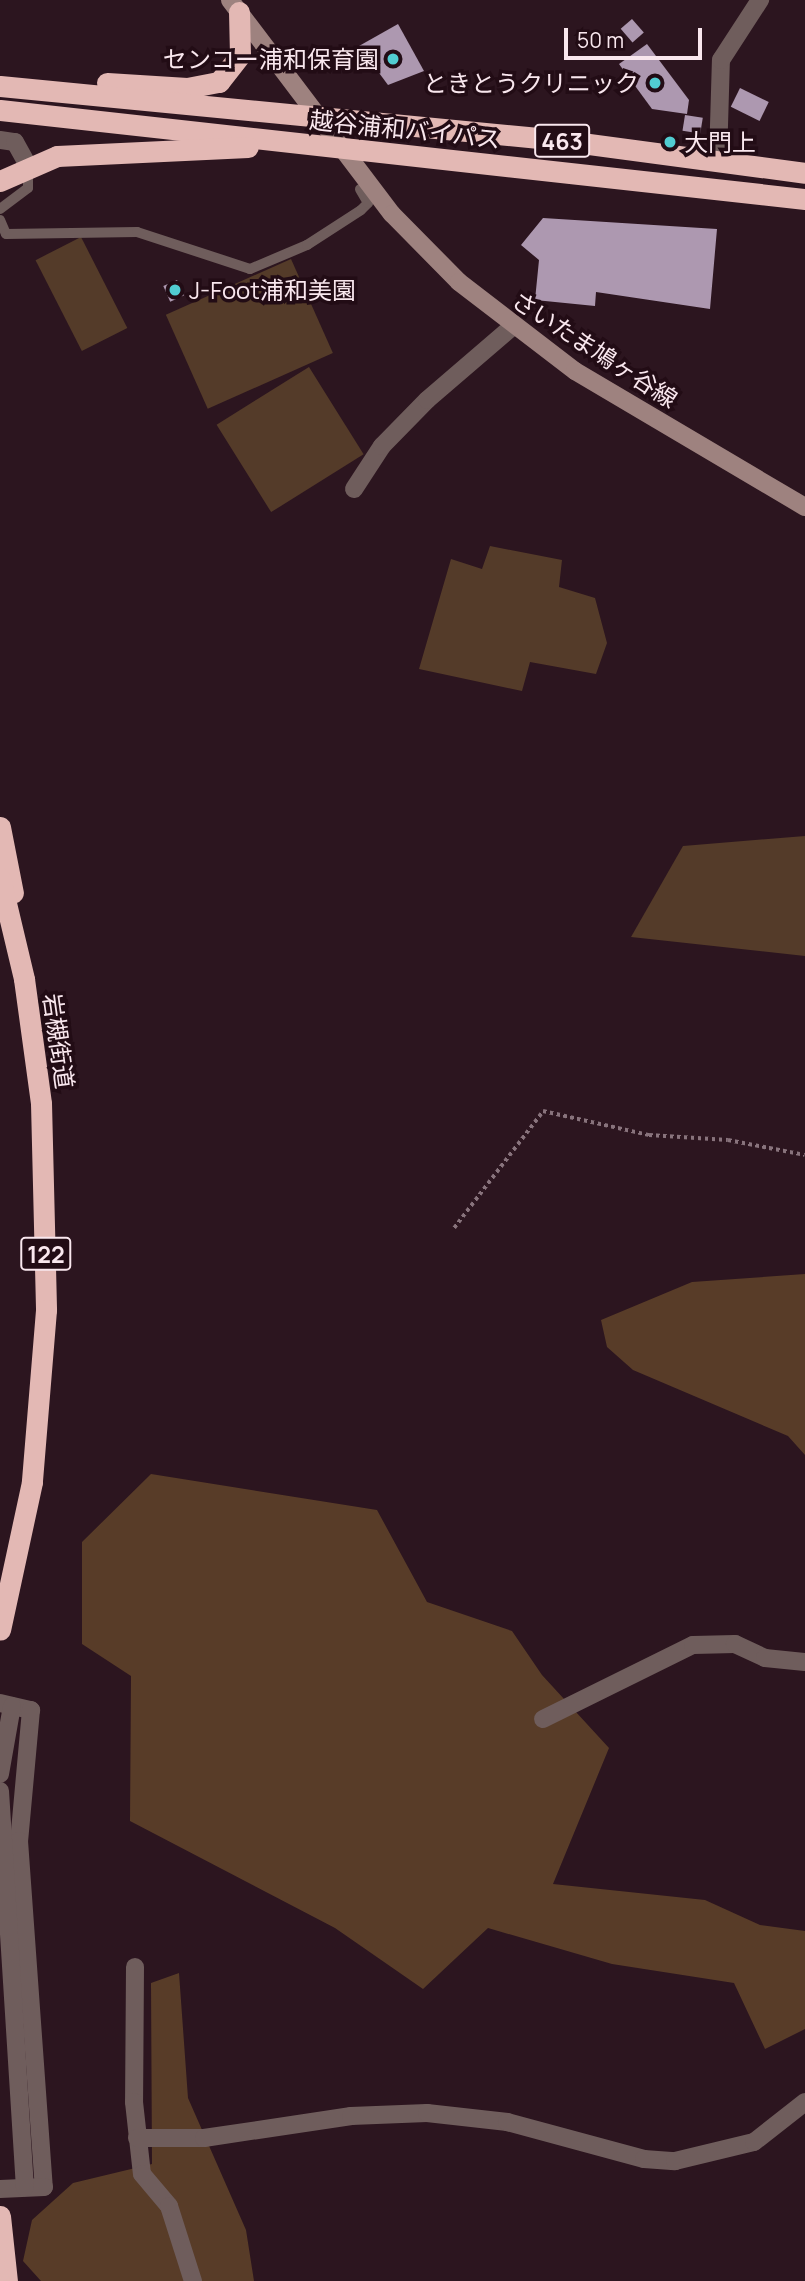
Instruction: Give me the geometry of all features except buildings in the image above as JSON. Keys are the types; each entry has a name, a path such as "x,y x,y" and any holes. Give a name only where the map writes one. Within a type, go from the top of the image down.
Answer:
{"highway":[{"path":"0,85 204,88 234,68 235,6"},
{"name":"越谷浦和バイパス","path":"0,85 718,159 805,173"},
{"name":"越谷浦和バイパス","path":"10,111 278,143 805,199"},
{"path":"0,181 28,165 83,153 200,154 278,143"},
{"path":"0,827 24,979"},
{"name":"岩槻街道","path":"0,878 24,979 41,1103 46,1310 32,1482 0,1630"},
{"path":"0,2216 7,2281"}],"main road":[{"name":"さいたま鳩ヶ谷線","path":"235,6 342,149 424,249 512,327 805,507"}],"street":[{"path":"718,159 721,60 760,0"},
{"path":"0,140 15,142 28,165"},
{"path":"354,489 382,446 426,400 512,327"},
{"path":"544,1719 693,1645 735,1644 765,1658 805,1662"},
{"path":"0,1774 6,1704 31,1710 19,1841 44,2186 0,2189"},
{"path":"0,1791 25,2187"},
{"path":"135,1968 137,2138 142,2174 169,2206 193,2281"},
{"path":"137,2138 204,2138 351,2116 427,2113 507,2122 644,2159 675,2161 754,2142 805,2102"}],"lane":[{"path":"0,209 28,188 28,165"},
{"path":"0,220 6,234 137,232 250,269 307,245 361,210 368,203 360,189"}],"path":[{"path":"454,1228 544,1111 649,1135 728,1140 805,1155"}],"shaded area":[{"path":"81,237 127,328 82,351 36,260"},
{"path":"291,259 333,353 208,409 166,315"},
{"path":"309,367 364,454 271,512 217,425"},
{"path":"490,546 562,560 559,587 595,598 607,643 596,674 530,662 522,691 419,669 451,559 482,569"},
{"path":"805,836 805,956 631,937 683,846"},
{"path":"805,1274 805,1455 788,1436 633,1370 607,1347 601,1320 692,1282"},
{"path":"151,1474 377,1510 427,1602 512,1631 542,1675 609,1748 553,1884 705,1900 760,1925 805,1931 805,2029 765,2049 734,1983 612,1964 488,1928 423,1989 335,1928 130,1821 131,1676 82,1644 82,1542"},
{"path":"179,1973 188,2098 246,2230 254,2281 41,2281 23,2261 32,2220 73,2183 152,2164 151,1983"}],"place":[{"name":"センコー浦和保育園","path":"393,59"},
{"name":"ときとうクリニック","path":"655,83"},
{"name":"大門上","path":"670,142"},
{"name":"J-Foot浦和美園","path":"175,290"}]}
